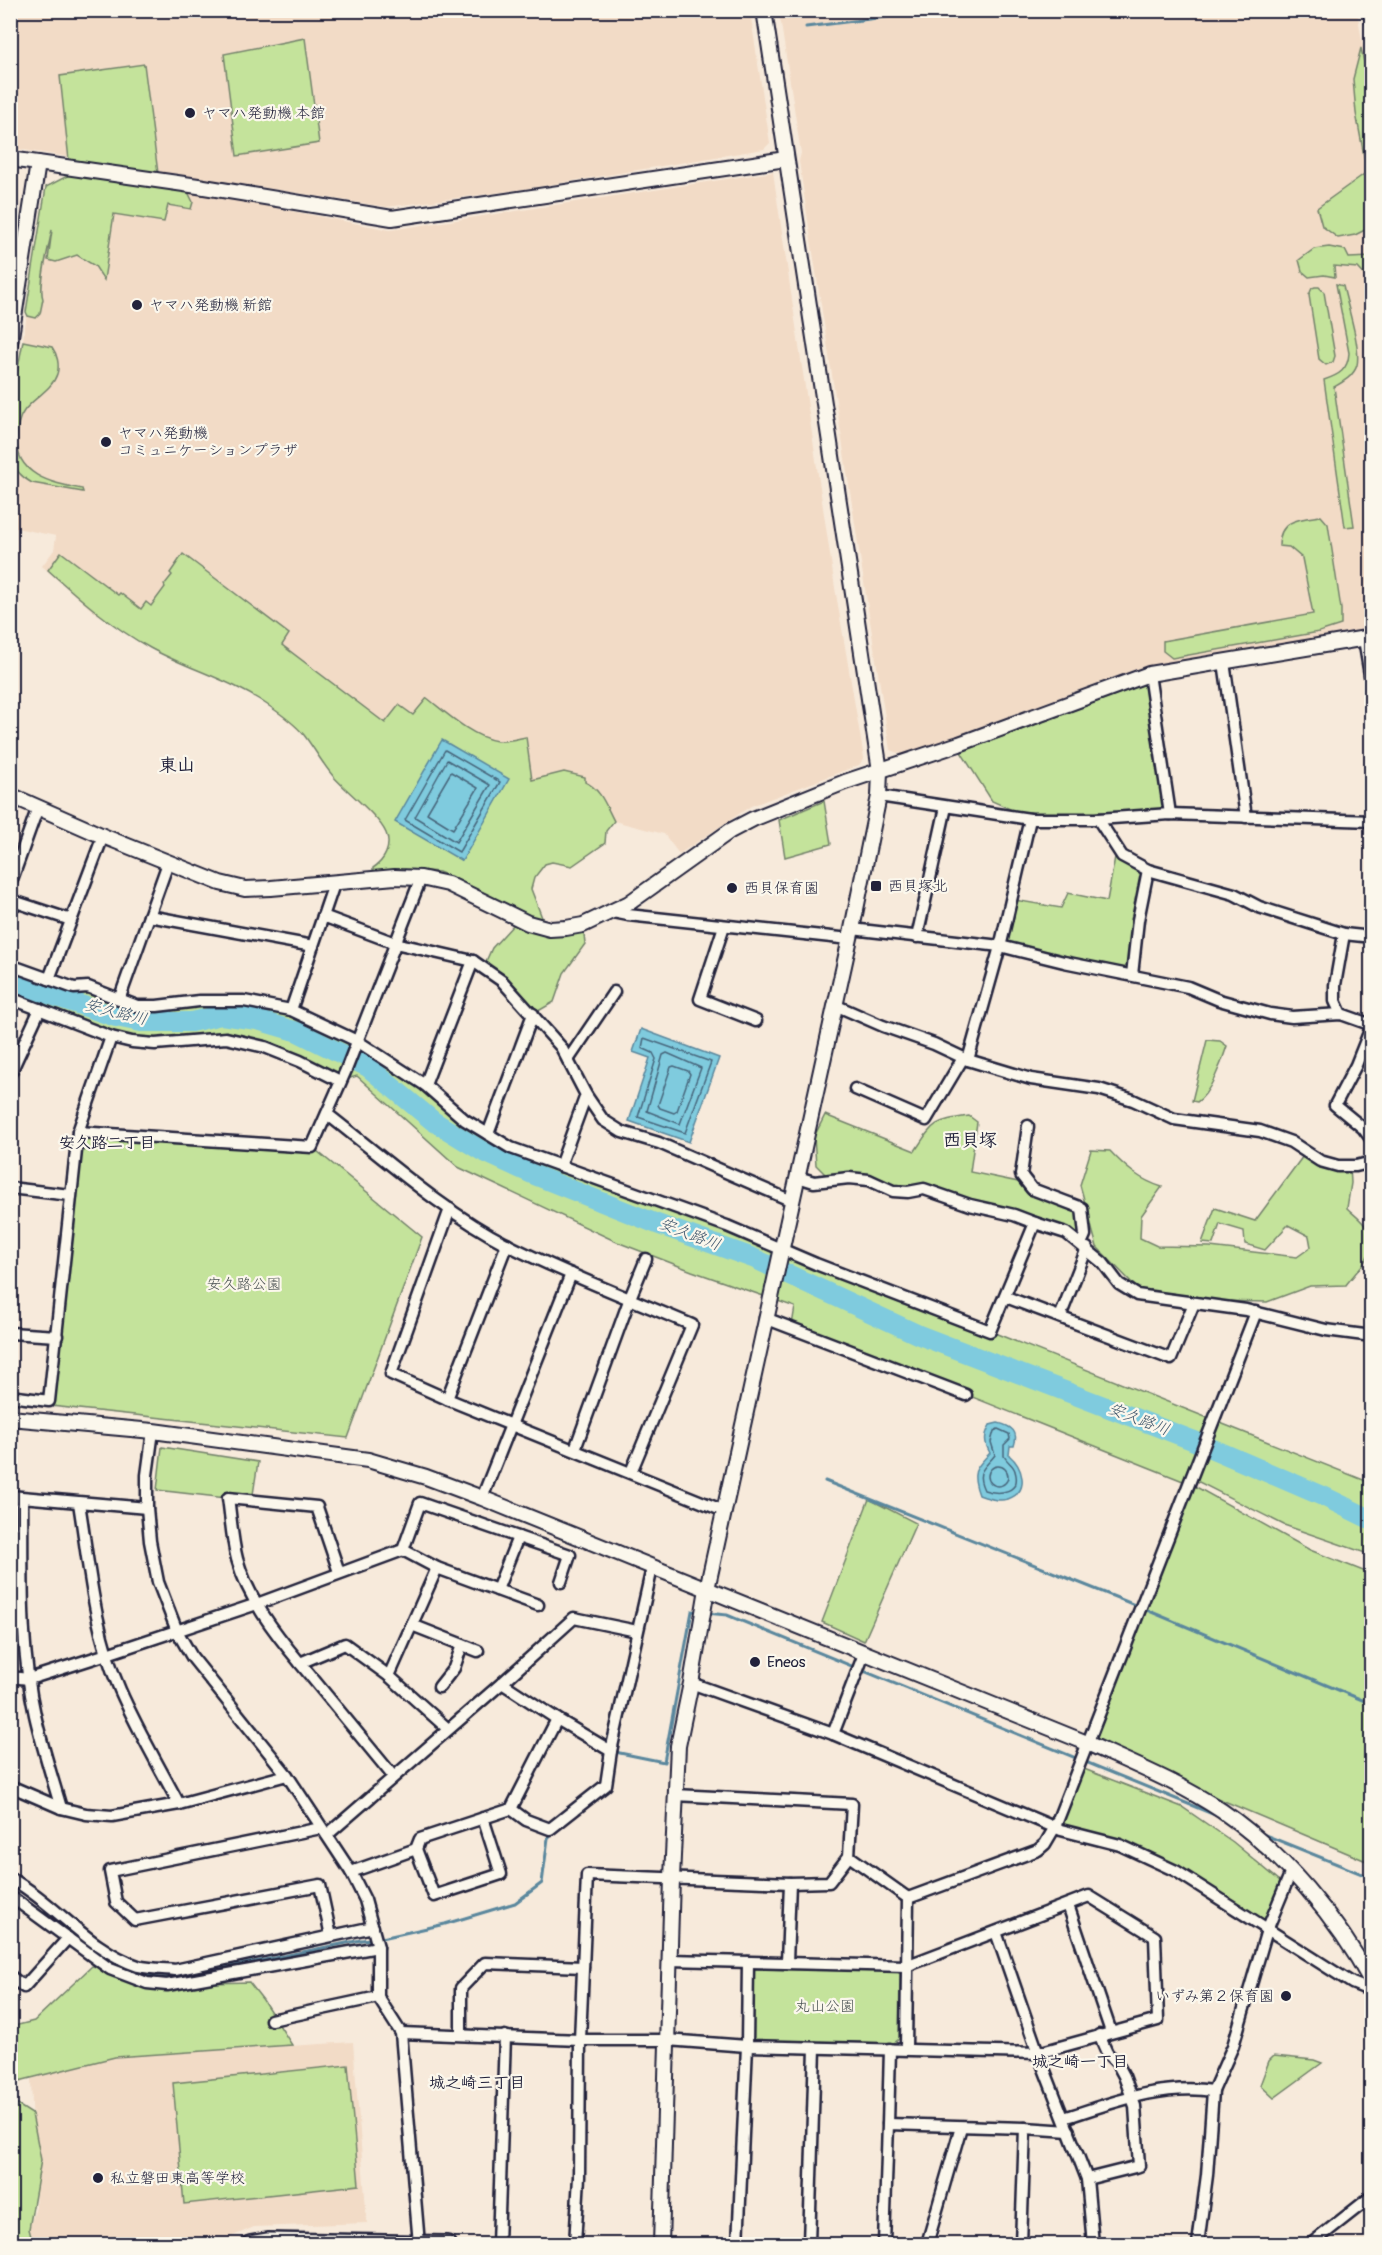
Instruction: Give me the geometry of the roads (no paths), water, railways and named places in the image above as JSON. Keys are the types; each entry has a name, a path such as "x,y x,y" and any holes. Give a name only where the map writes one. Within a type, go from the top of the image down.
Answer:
{"main road":[{"path":"256,2244 447,2244"}],"street":[{"path":"661,2244 678,1746 707,1589 851,934 879,796 880,771 764,10"},
{"path":"1369,10 1371,22"},
{"path":"10,159 198,186 392,218 786,159"},
{"path":"10,343 38,163"},
{"path":"10,795 220,884 245,889 334,884 395,877 421,878 448,884 528,923 541,927 566,928 583,925 629,903 730,831 745,823 845,782 1149,674 1368,638 1371,687"},
{"path":"1224,662 1246,817"},
{"path":"1149,674 1170,814"},
{"path":"879,796 1030,819 1098,819 1170,814 1371,821"},
{"path":"10,885 38,807"},
{"path":"916,937 946,807"},
{"path":"855,1089 926,1120 966,1059 1000,946 1030,819"},
{"path":"1098,819 1122,856 1148,870 1234,894 1259,907 1344,934 1371,937"},
{"path":"49,979 103,836"},
{"path":"119,1000 168,863"},
{"path":"1132,975 1138,920 1148,870"},
{"path":"78,1132 312,1147 346,1070 421,878"},
{"path":"291,1010 334,884"},
{"path":"10,900 71,920"},
{"path":"612,912 724,926 916,937 1000,946 1064,962 1188,987 1219,1000 1270,1014 1292,1017 1341,1014 1371,1025 1356,1065 1335,1104 1363,1128 1371,1140"},
{"path":"149,916 313,946"},
{"path":"323,916 395,943 473,961 502,981 561,1047 586,1095 603,1120 622,1132 658,1143 792,1201"},
{"path":"724,926 700,999 756,1021"},
{"path":"1341,1014 1335,1001 1335,985 1344,934"},
{"path":"425,1085 473,961"},
{"path":"10,965 74,988 88,987 137,1006 199,1001 244,1001 291,1010 357,1041 425,1085 465,1120 511,1148 727,1226 781,1250 990,1331 1035,1223"},
{"path":"568,1060 614,992"},
{"path":"10,998 111,1037 132,1042 155,1044 226,1038 265,1047 340,1081"},
{"path":"835,1005 966,1059 1031,1079 1099,1089 1133,1100 1174,1119 1260,1131 1291,1142 1320,1161 1338,1166 1356,1166 1371,1162"},
{"path":"10,1074 40,1009"},
{"path":"488,1134 533,1014"},
{"path":"10,1396 49,1401 78,1132 111,1037"},
{"path":"560,1166 586,1095"},
{"path":"327,1114 450,1209 507,1244 692,1325 631,1472"},
{"path":"1028,1126 1021,1175 1032,1190 1082,1208 1084,1246 1060,1317"},
{"path":"798,1177 814,1182 849,1178 869,1180 893,1191 908,1192 924,1189 970,1205 1014,1215 1065,1233 1103,1263 1119,1284 1137,1295 1256,1312 1326,1330 1371,1336"},
{"path":"10,1188 70,1195"},
{"path":"450,1209 391,1374 447,1399 724,1510"},
{"path":"447,1399 507,1244"},
{"path":"574,1449 646,1259"},
{"path":"482,1498 572,1274"},
{"path":"1006,1297 1171,1359 1194,1303"},
{"path":"908,1898 1038,1850 1045,1844 1055,1827 1256,1312"},
{"path":"765,1318 966,1395"},
{"path":"10,1332 57,1336"},
{"path":"10,1418 153,1431 368,1460 426,1477 1087,1743 1166,1778 1221,1810 1250,1832 1291,1872 1339,1929 1371,1983"},
{"path":"153,1431 147,1475 150,1541 158,1582 177,1631 192,1658 287,1775 351,1872 365,1900 378,1947 378,1997 401,2033 419,2244"},
{"path":"10,1496 147,1508"},
{"path":"22,1498 24,1630 29,1679 35,1714 61,1808"},
{"path":"339,1572 317,1508 228,1498 237,1559 256,1604 277,1635 393,1776"},
{"path":"79,1503 98,1620 107,1654 120,1690 179,1804"},
{"path":"403,1550 420,1503 570,1555 561,1581"},
{"path":"497,1590 518,1537"},
{"path":"10,1677 29,1679 107,1654 256,1604 403,1550 437,1568 538,1605"},
{"path":"389,1676 437,1568"},
{"path":"511,1809 526,1820 550,1829 606,1785 611,1751 652,1568"},
{"path":"331,1936 320,1886 135,1920 116,1902 110,1870 324,1831 393,1776 574,1618 637,1631"},
{"path":"412,1625 478,1651"},
{"path":"300,1663 345,1644 389,1676 448,1729"},
{"path":"439,1687 454,1668 462,1645"},
{"path":"833,1734 864,1654"},
{"path":"502,1683 611,1751"},
{"path":"691,1683 833,1734 1061,1830 1120,1845 1176,1871 1352,1983 1371,1990"},
{"path":"483,1818 501,1874 434,1896 416,1849 420,1839 483,1818 511,1809 557,1719"},
{"path":"10,1786 61,1808 87,1814 112,1816 179,1804 287,1775"},
{"path":"575,2244 579,2178 580,2040 587,1875 829,1882 849,1856 852,1804 675,1795"},
{"path":"351,1872 416,1849"},
{"path":"849,1856 908,1898"},
{"path":"1198,2244 1207,2175 1213,2091 1233,2046 1267,1930 1291,1872"},
{"path":"10,1878 96,1943 138,1966 175,1970 373,1927"},
{"path":"787,1962 790,1882"},
{"path":"10,1896 110,1970 147,1983 167,1985 378,1947"},
{"path":"401,2033 580,2040 667,2040 747,2046 1038,2053 1158,2020 1155,1937 1089,1896 906,1966 669,1960"},
{"path":"906,2049 908,1898"},
{"path":"1068,1905 1105,2033 1107,2053 1117,2063 1124,2076 1135,2106 1139,2166 1087,2179"},
{"path":"996,1932 1038,2053 1087,2179 1093,2244"},
{"path":"10,1976 24,1987 68,1938"},
{"path":"87,1953 96,1943"},
{"path":"738,2244 747,2046 748,1962"},
{"path":"461,2034 461,1988 485,1963 583,1967"},
{"path":"271,2020 378,1997"},
{"path":"498,2244 505,2036"},
{"path":"809,2244 815,2048"},
{"path":"884,2244 890,2049"},
{"path":"1064,2118 1131,2097 1192,2088 1213,2091"},
{"path":"888,2124 1069,2131"},
{"path":"927,2244 961,2127"},
{"path":"1021,2244 1025,2128"},
{"path":"1311,2244 1371,2196"}],"water":[{"path":"442,740 509,779 462,861 395,822"},
{"path":"641,1029 719,1058 689,1142 629,1121 650,1058 633,1052"},
{"path":"998,1423 1011,1428 1015,1433 1014,1446 1010,1446 1009,1455 1018,1465 1022,1478 1020,1490 1008,1499 1001,1500 979,1495 975,1481 977,1468 990,1453 986,1439 988,1429 990,1425"}],"waterway":[{"path":"806,27 941,10"},
{"name":"安久路川","path":"10,981 116,1017 141,1022 191,1022 221,1015 257,1020 298,1032 368,1067 433,1121 482,1151 532,1174 657,1224 753,1258 919,1335 1192,1440 1325,1497 1372,1520"},
{"path":"825,1481 1125,1601 1372,1704"},
{"path":"614,1753 664,1762 692,1611 699,1612"},
{"path":"706,1613 727,1615 1220,1817"},
{"path":"590,1804 608,1791 609,1786"},
{"path":"133,1972 158,1978 176,1978 361,1940 382,1938 445,1924 515,1903 542,1883 548,1838 554,1831"},
{"path":"1260,1833 1372,1878"},
{"path":"10,1889 115,1966"}],"place":[{"name":"ヤマハ発動機 本館","path":"190,113"},
{"name":"ヤマハ発動機 新館","path":"137,305"},
{"name":"ヤマハ発動機 コミュニケーションプラザ","path":"106,442"},
{"name":"西貝塚北","path":"876,886"},
{"name":"西貝保育園","path":"732,888"},
{"name":"Eneos","path":"755,1662"},
{"name":"いずみ第２保育園","path":"1286,1996"},
{"name":"私立磐田東高等学校","path":"98,2178"}],"district":[{"name":"東山","path":"177,765"},
{"name":"西貝塚","path":"970,1140"},
{"name":"安久路二丁目","path":"107,1143"},
{"name":"城之崎一丁目","path":"1080,2062"},
{"name":"城之崎三丁目","path":"477,2083"}],"park label":[{"name":"安久路公園","path":"244,1284"},
{"name":"丸山公園","path":"825,2006"}]}
